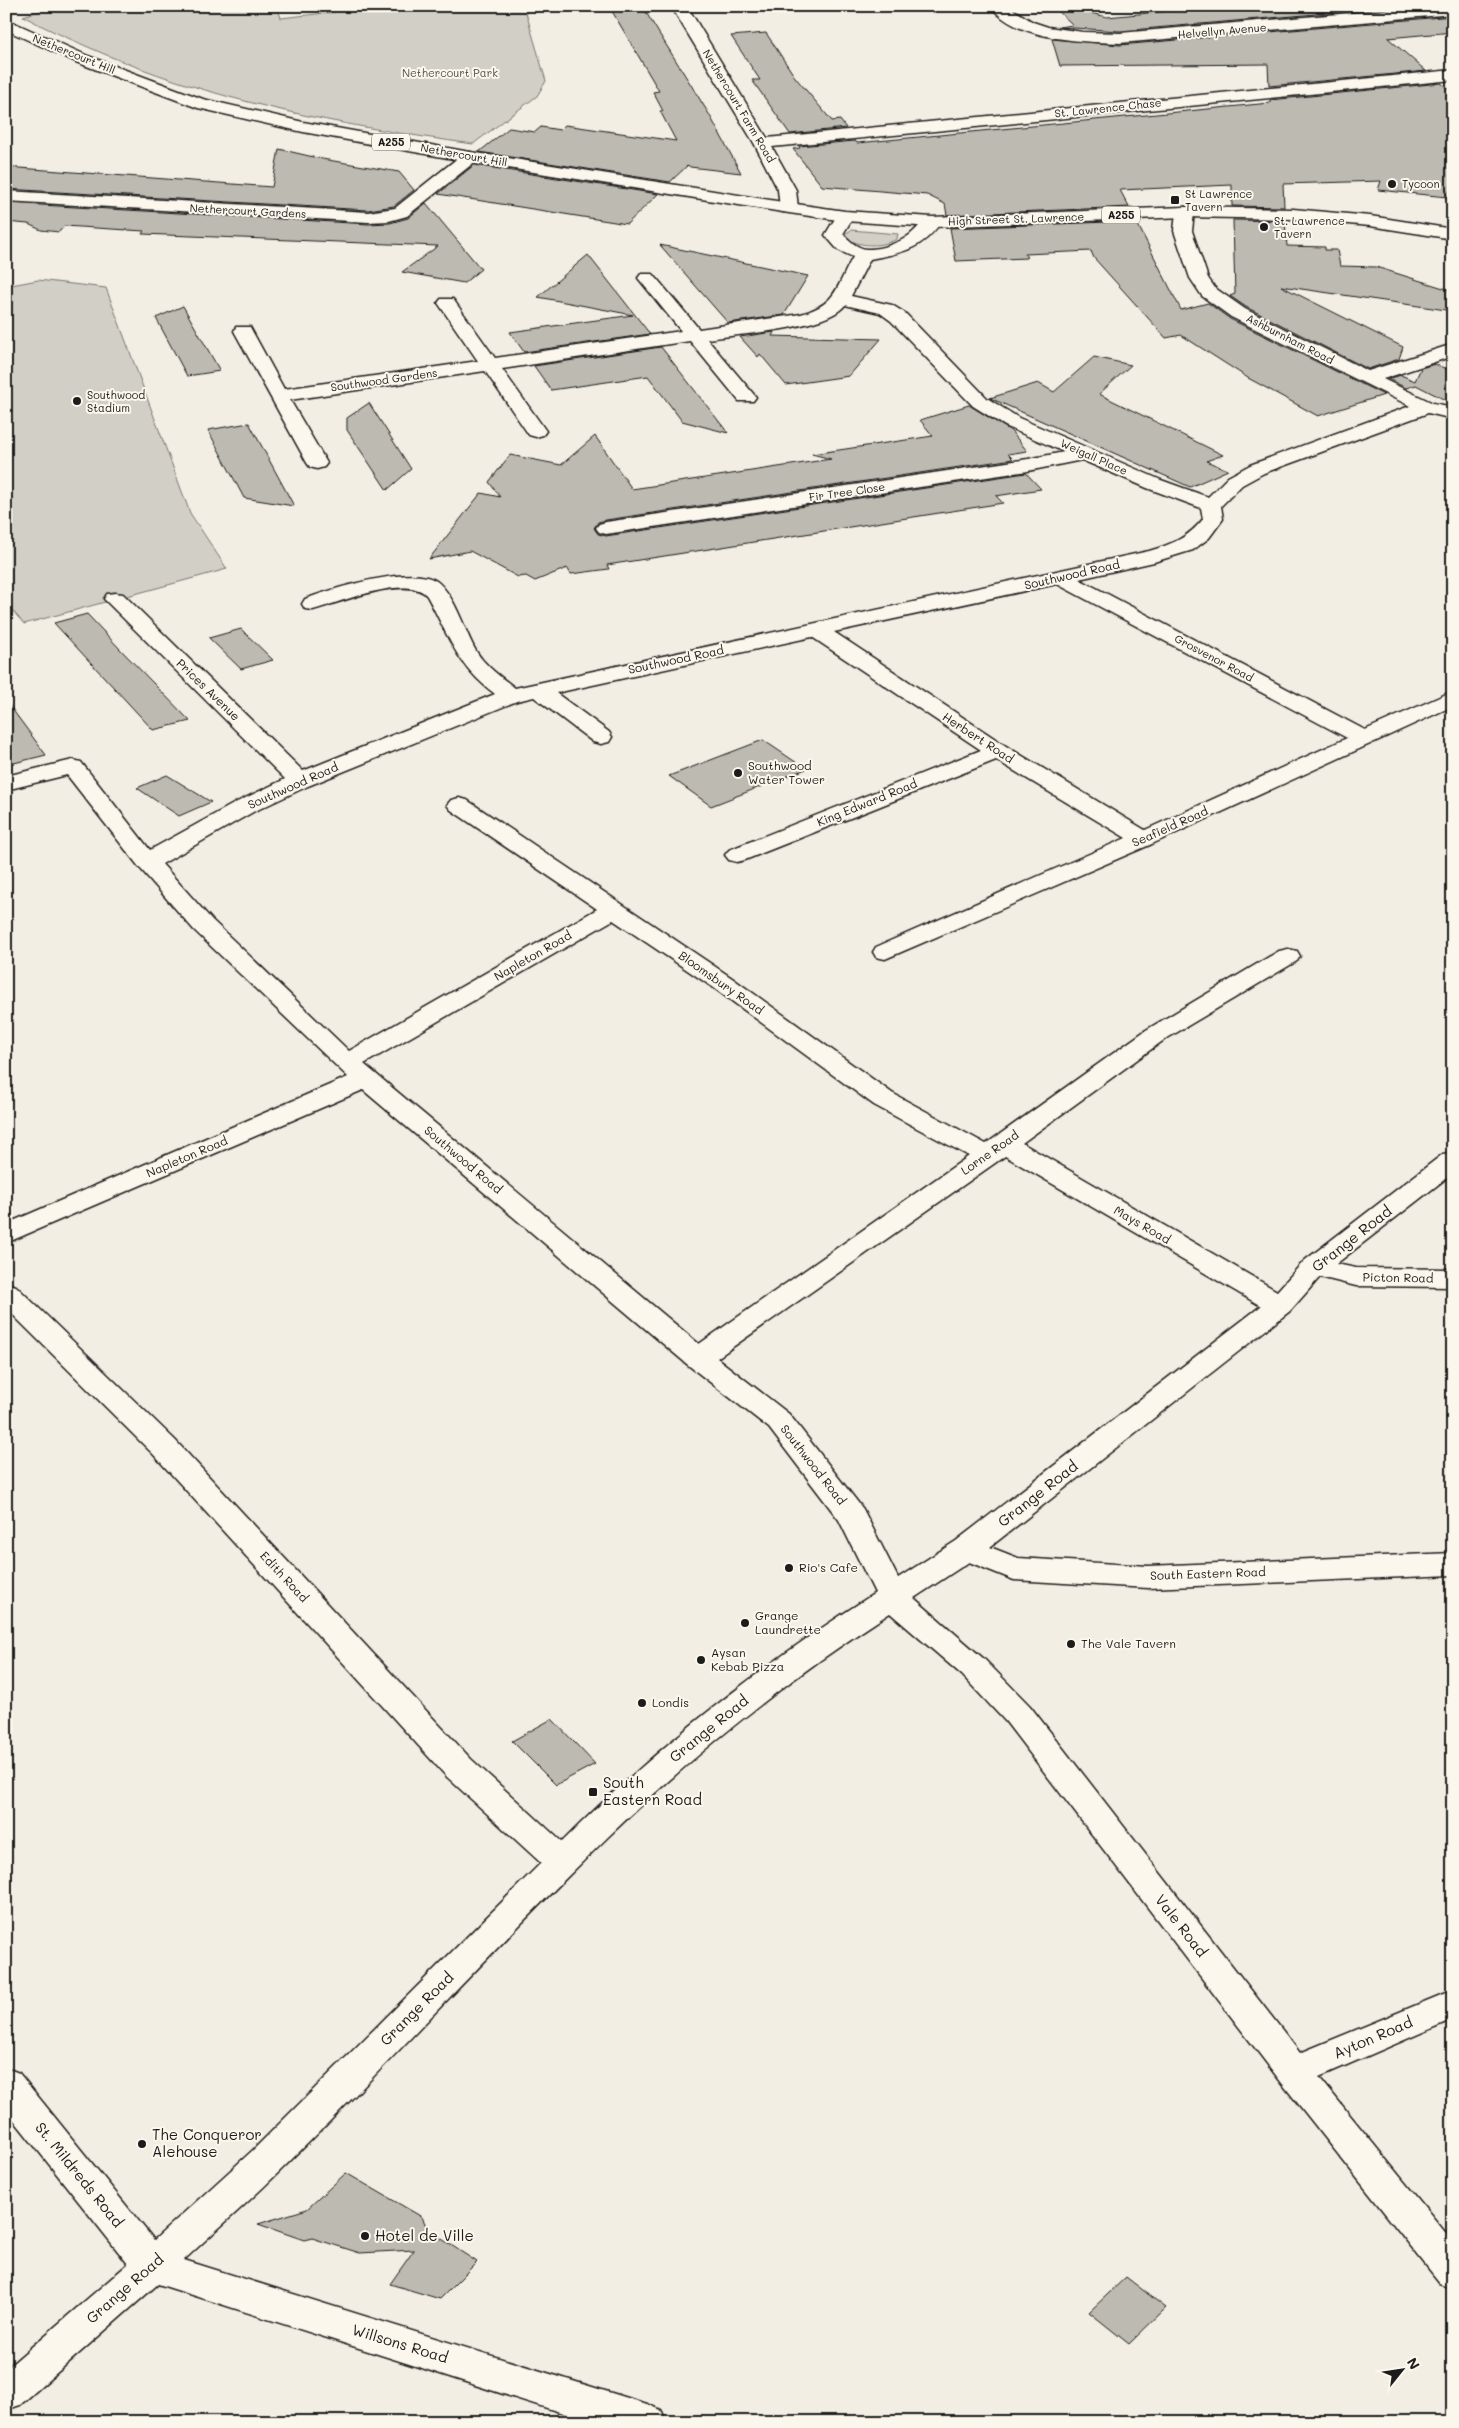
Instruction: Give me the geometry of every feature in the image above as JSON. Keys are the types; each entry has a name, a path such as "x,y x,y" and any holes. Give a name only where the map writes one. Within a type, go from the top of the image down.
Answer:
{"street":[{"name":"Nethercourt Farm Road","path":"679,6 762,143 787,190 789,208"},
{"name":"Helvellyn Avenue","path":"998,6 1019,21 1054,33 1090,38 1137,38 1453,9"},
{"name":"Nethercourt Hill","path":"6,24 82,59 198,103 288,124 470,157 789,208"},
{"name":"St. Lawrence Chase","path":"762,143 1453,75"},
{"name":"Nethercourt Gardens","path":"6,196 368,217 388,216 401,212 470,157"},
{"name":"High Street St. Lawrence","path":"789,208 845,216 932,222 1186,212 1293,214 1370,221 1453,234"},
{"name":"Ashburnham Road","path":"1186,212 1183,231 1199,278 1208,292 1238,312 1366,378 1427,407 1453,413"},
{"path":"845,216 834,235 844,246 863,255 900,248 919,237 932,222"},
{"path":"842,299 851,275 863,255"},
{"path":"647,278 746,397"},
{"name":"Southwood Gardens","path":"278,396 804,319 829,310 842,299"},
{"name":"Weigall Place","path":"842,299 886,309 898,317 980,402 1012,422 1154,484 1212,505"},
{"path":"448,303 536,431"},
{"path":"243,331 278,396 318,463"},
{"path":"1366,378 1453,350"},
{"name":"Southwood Road","path":"892,1597 852,1516 778,1421 698,1358 357,1071 203,925 147,862 245,807 300,781 510,696 1062,578 1154,556 1186,546 1202,534 1212,519 1212,505 1235,481 1257,469 1427,407"},
{"name":"Fir Tree Close","path":"606,528 1028,465 1087,454"},
{"path":"312,604 357,588 453,578"},
{"name":"Grosvenor Road","path":"1062,578 1366,739"},
{"path":"420,582 428,585 438,595 461,646 482,673 510,696"},
{"name":"Prices Avenue","path":"115,599 300,781"},
{"name":"Herbert Road","path":"816,630 998,751 1144,839"},
{"path":"537,689 601,737"},
{"name":"Seafield Road","path":"885,952 1144,839 1453,698"},
{"name":"King Edward Road","path":"737,855 998,751"},
{"path":"6,783 73,767 147,862"},
{"name":"Bloomsbury Road","path":"458,805 723,983 883,1099 995,1150"},
{"name":"Napleton Road","path":"6,1234 357,1071 614,909"},
{"name":"Lorne Road","path":"698,1358 995,1150 1155,1035 1288,956"},
{"name":"Mays Road","path":"995,1150 1280,1305"},
{"name":"Grange Road","path":"6,2393 152,2266 266,2161 562,1862 662,1768 752,1694 822,1642 968,1549 1280,1305 1314,1267 1453,1160"},
{"name":"Picton Road","path":"1314,1267 1356,1277 1453,1278"},
{"name":"Edith Road","path":"6,1292 164,1447 459,1768 562,1862"},
{"name":"South Eastern Road","path":"968,1549 1014,1569 1148,1577 1453,1564"},
{"name":"Vale Road","path":"892,1597 972,1666 1018,1714 1294,2072 1453,2271"},
{"name":"Ayton Road","path":"1294,2072 1453,2004"},
{"name":"St. Mildreds Road","path":"6,2083 152,2266"},
{"name":"Willsons Road","path":"152,2266 647,2422"}],"green space":[{"name":"Nethercourt Park","path":"57,6 277,6 281,18 387,6 524,6 546,81 537,96 473,144 424,137 326,120 228,97 134,66 88,47 23,16"},
{"path":"851,230 898,234 897,239 891,242 879,245 865,245 847,239 845,234"},
{"name":"Southwood Stadium","path":"38,280 106,288 190,513 227,569 24,624 6,603 6,286"}],"building":[{"path":"609,6 642,6 709,114 741,173 690,167 688,165 670,182 479,152 509,128 535,132 541,127 560,130 565,125 676,141 660,111 663,111 653,92 659,91"},
{"path":"1053,6 1062,6 1107,17 1222,6 1408,6 1120,31 1059,27 1073,25"},
{"path":"1453,16 1453,32 1388,38 1426,71 1269,86 1268,64 1060,66 1052,39 1120,45"},
{"path":"766,33 795,77 832,121 840,120 846,128 790,134 752,80 760,80 731,36"},
{"path":"1441,83 1453,93 1453,178 1447,197 1378,190 1381,181 1283,184 1284,207 1232,206 1232,185 1120,190 1129,207 947,215 945,204 927,195 822,186 793,149 800,148 799,146 855,141 857,143 1270,103 1270,100"},
{"path":"279,149 322,159 399,172 414,190 394,206 368,210 6,189 6,167 272,187"},
{"path":"474,165 658,194 627,224 438,194"},
{"path":"6,203 368,224 390,223 408,218 426,203 481,269 464,283 402,272 438,246 142,234 144,231 64,226 59,232 41,230 28,224 6,222"},
{"path":"1233,220 1285,221 1287,246 1325,247 1325,250 1337,250 1340,266 1376,267 1453,291 1453,311 1281,286 1403,347 1399,359 1368,369 1246,307 1230,296 1235,294"},
{"path":"1136,221 1181,310 1208,303 1230,319 1384,395 1318,416 1248,378 1181,335 1166,338 1094,258 1091,251 1025,254 1027,258 956,261 950,228"},
{"path":"660,245 808,276 784,315 728,323"},
{"path":"588,255 650,334 524,352 510,332 633,315 538,297"},
{"path":"183,306 220,371 187,376 156,318"},
{"path":"774,332 772,336 881,339 849,376 786,385 760,354 758,357 740,337"},
{"path":"661,347 728,433 682,421 648,376 551,390 534,366"},
{"path":"1094,357 1131,365 1099,394 1223,455 1206,461 1228,470 1190,487 990,398 1038,383 1054,392"},
{"path":"1435,364 1453,372 1453,404 1416,385 1406,388 1388,379 1401,375 1415,381 1421,368"},
{"path":"369,403 411,469 387,490 347,430 347,418"},
{"path":"969,405 1011,431 1027,451 1008,454 1013,459 606,520 598,522 594,528 598,534 606,536 1026,473 1041,489 996,496 1003,503 607,565 609,569 571,574 567,568 535,581 526,576 518,577 470,551 429,559 481,493 500,497 489,482 510,455 561,465 595,436 632,489 831,459 812,454 933,436 920,420"},
{"path":"249,423 294,506 244,498 208,430"},
{"path":"87,614 190,721 153,730 54,623"},
{"path":"241,629 273,660 241,669 209,638"},
{"path":"6,701 46,755 6,765"},
{"name":"Southwood Water Tower","path":"763,740 806,769 711,806 669,776"},
{"path":"167,775 211,802 179,816 137,788"},
{"path":"552,1719 595,1764 556,1785 512,1741"},
{"name":"Hotel de Ville","path":"346,2173 422,2217 428,2230 477,2262 440,2299 390,2284 414,2250 360,2253 312,2238 304,2240 258,2224 307,2209"},
{"path":"1126,2277 1166,2308 1129,2344 1089,2312"}],"place":[{"name":"Tycoon","path":"1392,184"},
{"name":"St Lawrence Tavern","path":"1175,200"},
{"name":"St. Lawrence Tavern","path":"1264,227"},
{"name":"Southwood Stadium","path":"77,401"},
{"name":"Southwood Water Tower","path":"738,773"},
{"name":"Rio's Cafe","path":"789,1568"},
{"name":"Grange Laundrette","path":"745,1623"},
{"name":"The Vale Tavern","path":"1071,1644"},
{"name":"Aysan Kebab Pizza","path":"701,1660"},
{"name":"Londis","path":"642,1703"},
{"name":"South Eastern Road","path":"593,1792"},
{"name":"The Conqueror Alehouse","path":"142,2144"},
{"name":"Hotel de Ville","path":"365,2236"}]}
